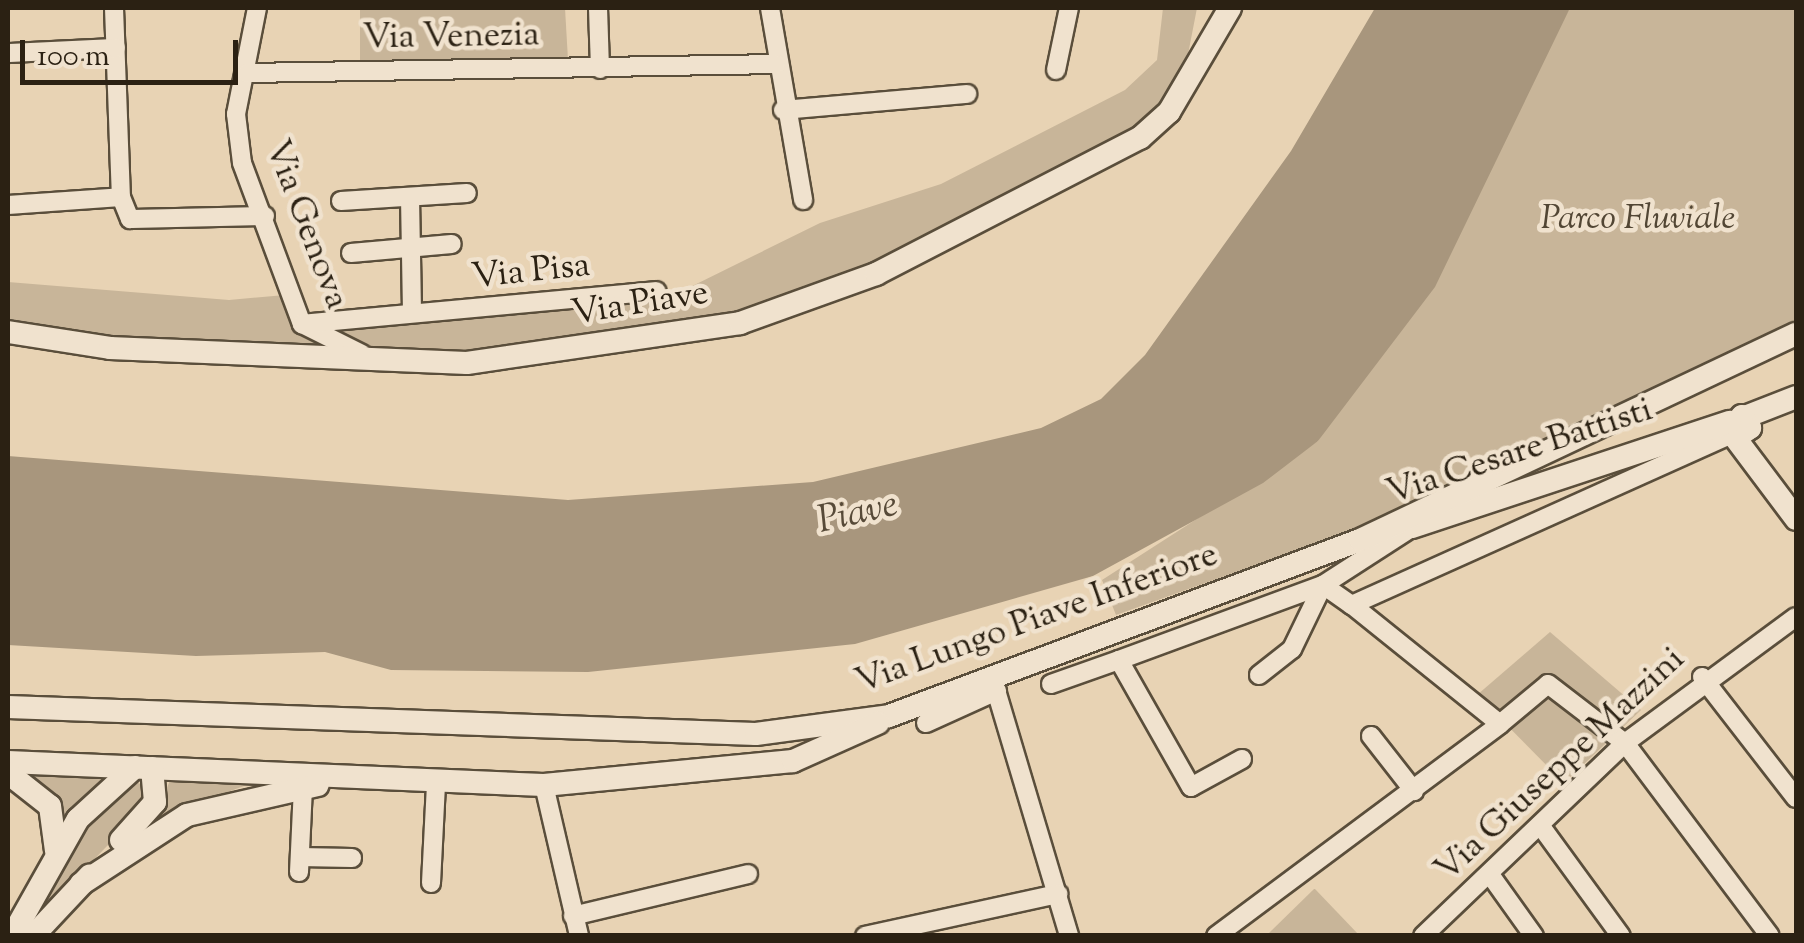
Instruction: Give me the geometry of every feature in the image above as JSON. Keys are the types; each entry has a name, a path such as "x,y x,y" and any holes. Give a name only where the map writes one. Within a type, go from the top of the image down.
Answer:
{"main road":[{"name":"Via Piave","path":"1200,55 1209,8"},
{"name":"Via Piave","path":"8,332 110,348 380,361 514,361 802,304 1140,138 1168,112 1230,8"},
{"name":"Via Lungo Piave Inferiore","path":"8,707 756,734 889,716 994,684 1360,540 1796,334"},
{"path":"1796,398 1739,429 1796,519"},
{"name":"Via Cesare Battisti","path":"1360,540 1411,528 1701,430 1739,429"},
{"path":"8,762 436,784 544,785 794,761 844,746 889,716"},
{"path":"12,936 55,858 98,794 143,768"},
{"path":"33,936 148,816 157,788 143,768"},
{"path":"8,773 50,806 55,858"},
{"path":"81,884 187,815 303,787 358,780"}],"street":[{"path":"114,8 121,198 144,223 265,216"},
{"name":"Via Genova","path":"257,8 237,138 302,324 380,361"},
{"path":"598,8 600,68"},
{"path":"770,8 783,110 803,200"},
{"path":"1056,70 1069,8"},
{"path":"8,53 116,48"},
{"name":"Via Venezia","path":"248,72 776,64"},
{"path":"783,110 967,94"},
{"path":"341,201 467,194"},
{"path":"410,197 407,248 412,313"},
{"path":"8,205 121,198"},
{"name":"Via Pisa","path":"351,253 452,244"},
{"name":"Via Pisa","path":"302,324 656,292"},
{"path":"1352,605 1739,429"},
{"path":"1051,684 1322,585 1411,528"},
{"path":"1322,585 1500,724"},
{"path":"1258,675 1292,649 1322,585"},
{"name":"Via Giuseppe Mazzini","path":"1424,936 1491,876 1625,742 1702,677 1796,616"},
{"path":"1119,660 1191,788 1242,759"},
{"path":"1702,677 1796,798"},
{"path":"926,723 994,684 1070,936"},
{"path":"1216,936 1414,791 1548,684 1625,742 1770,936"},
{"path":"1371,736 1414,791"},
{"path":"431,882 436,784"},
{"path":"544,785 579,936"},
{"path":"303,787 299,864 352,858"},
{"path":"1540,825 1620,936"},
{"path":"573,916 748,874"},
{"path":"1491,876 1534,936"},
{"path":"866,936 1058,894"}],"green space":[{"path":"360,8 565,8 568,60 360,62"},
{"path":"1163,8 1197,8 1184,75 1152,119 911,251 776,305 531,352 374,352 316,331 668,298 820,223 941,184 1125,90 1157,60"},
{"name":"Parco Fluviale","path":"1570,8 1796,8 1796,321 1348,532 1116,615 1102,580 1318,441"},
{"path":"8,282 229,300 285,295 307,337 340,348 140,342 8,325"},
{"path":"1550,632 1641,710 1564,783 1477,695"},
{"path":"18,768 112,772 63,832"},
{"path":"172,775 252,783 155,819"},
{"path":"134,781 149,788 136,816 24,932 76,834"},
{"path":"1314,889 1359,935 1267,935"}],"water":[{"name":"Piave","path":"1375,8 1570,8 1435,287 1318,441 1263,483 1093,576 855,644 588,672 391,670 325,652 196,656 8,645 8,456 568,500 813,482 1041,428 1101,399 1145,355 1291,151"}]}
